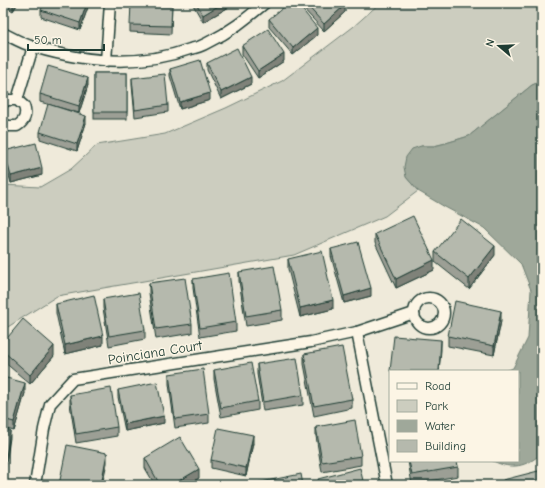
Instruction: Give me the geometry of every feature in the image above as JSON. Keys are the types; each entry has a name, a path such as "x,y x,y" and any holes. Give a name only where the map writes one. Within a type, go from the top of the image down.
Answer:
{"street":[{"path":"106,61 110,3"},
{"path":"3,34 33,47 59,53 106,61 143,60 176,54 206,44 241,23 265,3"},
{"path":"17,100 33,47"},
{"path":"3,103 7,100 17,100 24,106 26,115 17,126 8,126 3,123"},
{"name":"Poinciana Court","path":"35,485 44,429 50,404 73,379 311,342 357,332 414,313"},
{"path":"357,332 387,485"}],"green space":[{"path":"380,3 542,3 542,81 532,85 469,136 434,146 421,146 406,177 418,191 385,216 294,255 57,296 3,330 3,185 40,187 71,169 97,145 165,134 226,108 282,81 353,27"}],"water":[{"path":"542,81 542,453 536,458 519,466 506,466 495,462 519,462 519,370 508,370 513,368 528,338 531,290 521,264 484,228 418,191 406,177 404,167 406,157 412,149 421,146 434,146 469,136 532,85"}],"building":[{"path":"44,3 87,3 80,23 41,10"},
{"path":"131,3 172,3 171,26 130,25"},
{"path":"196,3 223,3 203,15"},
{"path":"289,3 297,3 317,28 293,48 269,19"},
{"path":"305,3 344,3 345,5 324,24"},
{"path":"268,29 284,54 258,71 242,46"},
{"path":"237,48 251,77 221,92 207,63"},
{"path":"200,60 210,93 180,102 170,69"},
{"path":"48,66 88,78 79,106 40,94"},
{"path":"94,73 127,73 127,112 94,112"},
{"path":"165,74 168,105 135,110 132,78"},
{"path":"48,104 86,116 77,144 40,132"},
{"path":"36,143 42,168 11,176 4,151"},
{"path":"413,216 434,260 396,279 375,234"},
{"path":"461,219 495,246 469,279 435,252"},
{"path":"358,242 371,288 344,296 331,249"},
{"path":"322,251 333,300 300,308 288,259"},
{"path":"274,266 282,310 246,316 239,272"},
{"path":"229,273 236,322 200,328 193,279"},
{"path":"185,278 192,324 156,329 149,283"},
{"path":"139,293 145,330 109,336 103,299"},
{"path":"94,295 103,336 65,345 56,304"},
{"path":"455,301 501,311 494,346 448,336"},
{"path":"23,319 54,346 30,375 3,351 3,343"},
{"path":"394,336 441,340 439,370 390,370"},
{"path":"342,347 352,399 314,406 304,354"},
{"path":"297,358 303,395 263,402 257,364"},
{"path":"251,363 258,401 221,408 214,370"},
{"path":"203,369 209,414 175,419 169,374"},
{"path":"3,377 25,383 14,422 3,419"},
{"path":"157,382 164,416 125,424 118,390"},
{"path":"111,388 117,427 76,434 70,395"},
{"path":"355,420 361,456 322,462 316,427"},
{"path":"218,428 253,435 246,468 211,460"},
{"path":"3,430 10,431 4,470 3,470"},
{"path":"180,437 199,469 172,485 160,485 145,458"},
{"path":"67,445 107,453 101,485 59,485"},
{"path":"409,462 457,462 458,467 412,475"},
{"path":"360,468 364,485 320,485 318,479"},
{"path":"542,470 542,485 504,485 503,480"},
{"path":"301,474 303,485 257,485 256,483"}]}
